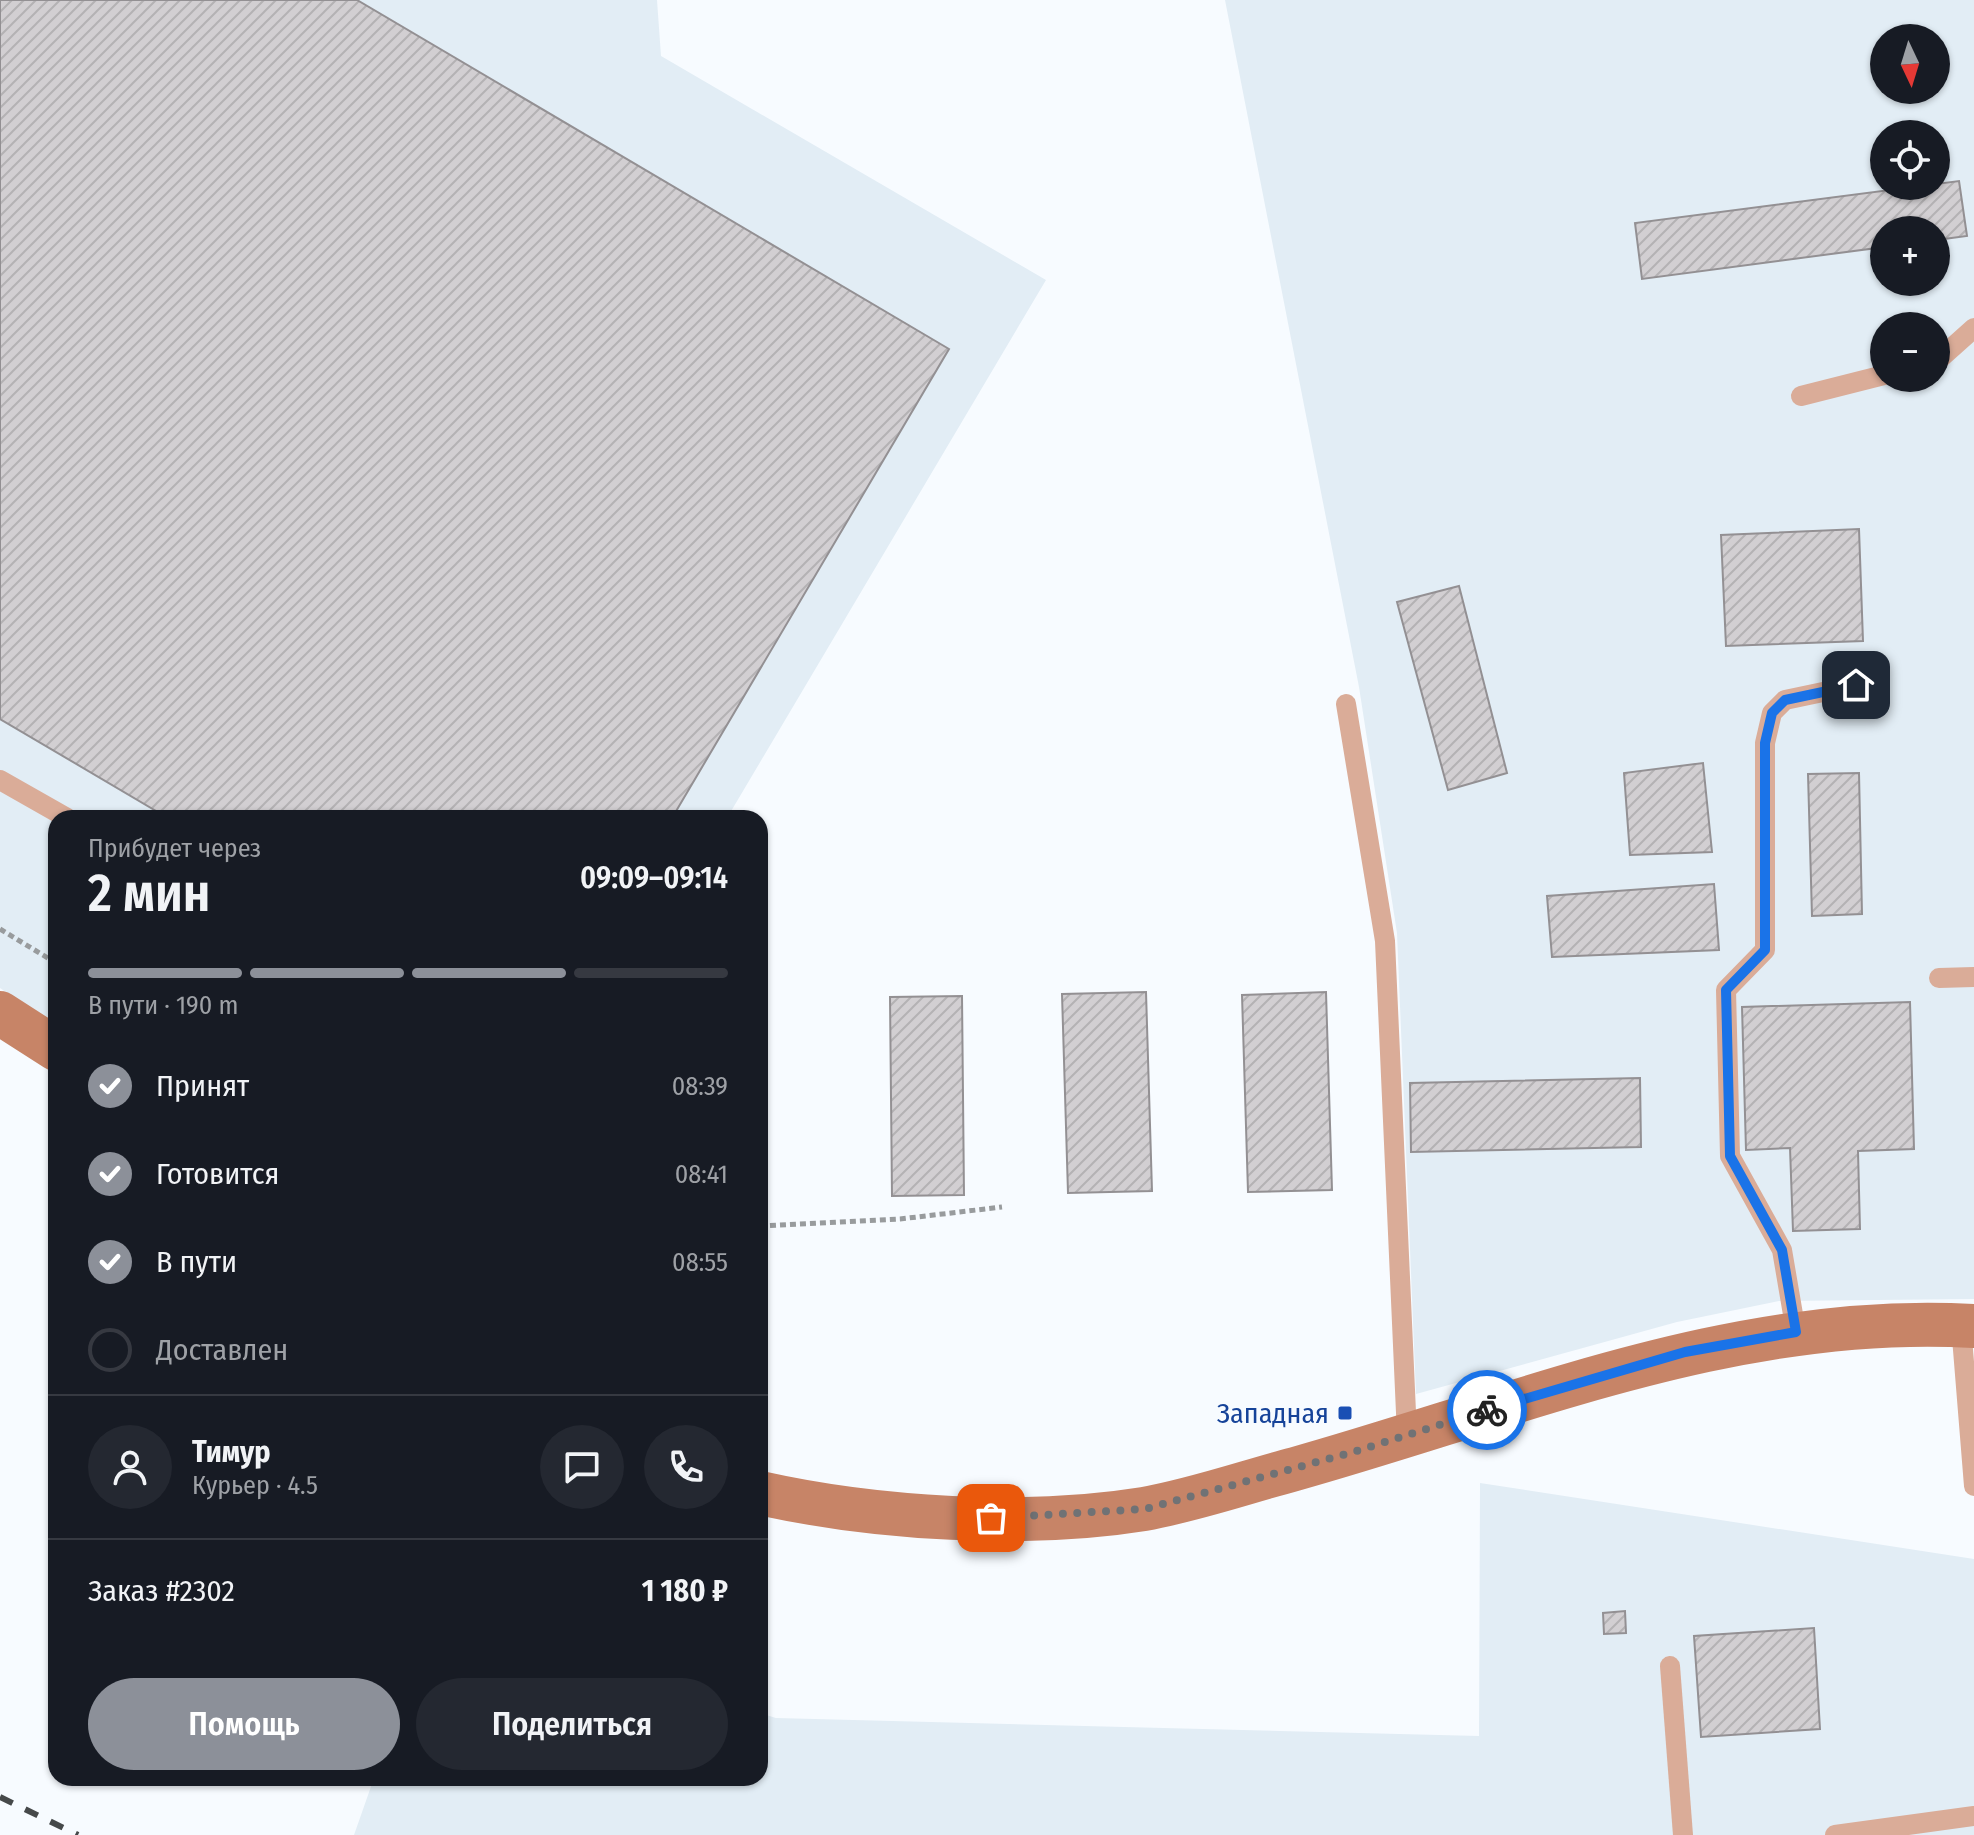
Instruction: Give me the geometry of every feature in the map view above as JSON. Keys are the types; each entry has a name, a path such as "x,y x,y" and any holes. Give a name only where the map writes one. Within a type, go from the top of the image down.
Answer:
{"main road":[{"path":"0,1013 48,1044"},
{"path":"768,1494 834,1506 947,1518 1145,1509 1685,1352 1796,1332 1967,1325"}],"lane":[{"path":"1950,349 1974,328"},
{"path":"1801,396 1870,379"},
{"path":"1796,1332 1782,1250 1730,1156 1726,990 1765,950 1765,743 1772,713 1785,700 1880,680"},
{"path":"1346,704 1385,941 1407,1435"},
{"path":"0,780 53,810"},
{"path":"1939,978 1974,977"},
{"path":"1967,1325 1974,1486"},
{"path":"1670,1666 1683,1835"},
{"path":"1835,1835 1974,1816"}],"path":[{"path":"0,929 48,958"},
{"path":"768,1226 900,1219 1002,1207"}],"shaded area":[{"path":"0,0 657,0 661,56 1046,280 732,810 48,810 48,1021 0,988"},
{"path":"1225,0 1974,0 1974,1299 1779,1301 1677,1322 1416,1394 1397,933 1359,687"},
{"path":"1480,1483 1974,1559 1974,1835 354,1835 371,1786 768,1786 768,1716 1479,1736"}],"building":[{"path":"0,0 357,0 949,349 677,810 154,810 0,719"},
{"path":"1959,181 1967,236 1950,238 1950,216 1870,216 1870,249 1642,279 1635,223 1870,193 1870,200 1950,200 1950,182"},
{"path":"1859,529 1863,641 1726,646 1721,535"},
{"path":"1459,586 1507,773 1448,790 1397,602"},
{"path":"1703,763 1712,852 1630,855 1624,773"},
{"path":"1859,773 1862,914 1812,916 1808,774"},
{"path":"1714,884 1719,950 1552,957 1547,896"},
{"path":"1146,992 1152,1191 1068,1193 1062,994"},
{"path":"1326,992 1332,1190 1248,1192 1242,995"},
{"path":"962,996 964,1195 892,1196 890,997"},
{"path":"1910,1002 1914,1149 1858,1151 1860,1229 1793,1231 1790,1148 1746,1150 1742,1007"},
{"path":"1640,1078 1641,1147 1411,1152 1410,1083"},
{"path":"1625,1611 1626,1633 1604,1634 1603,1613"},
{"path":"1814,1628 1820,1729 1701,1737 1694,1636"}],"railway":[{"path":"0,1797 78,1835"}],"way so far":[{"path":"991,1518 1145,1509 1350,1453 1487,1410"}],"place":[{"name":"Западная","path":"1345,1413"}],"route":[{"path":"1487,1410 1685,1352 1796,1332 1782,1250 1730,1156 1726,990 1765,950 1765,743 1772,713 1785,700 1856,685"}]}
